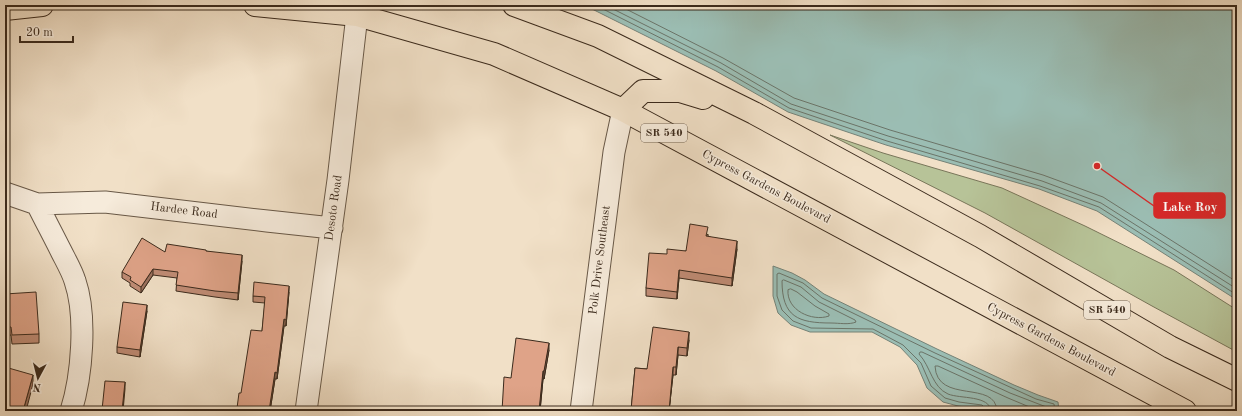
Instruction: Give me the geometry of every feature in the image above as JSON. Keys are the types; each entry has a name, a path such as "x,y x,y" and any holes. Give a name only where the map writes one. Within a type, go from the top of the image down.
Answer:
{"main road":[{"path":"5,9 42,5"},
{"name":"Cypress Gardens Boulevard","path":"255,5 357,10 494,54 623,110 1185,411"},
{"name":"SR 540","path":"514,5 598,36 754,113 980,236 1170,347 1237,380"},
{"path":"623,110 643,91 680,91 754,113"}],"street":[{"name":"Desoto Road","path":"306,411 332,228 357,10"},
{"name":"Polk Drive Southeast","path":"581,411 614,152 623,110"},
{"path":"5,193 37,204 75,282 82,322 81,349 76,390 71,411"},
{"name":"Hardee Road","path":"37,204 105,202 267,222 332,228"}],"green space":[{"path":"830,135 883,153 1002,188 1085,226 1174,270 1237,310 1237,352 985,213"}],"water":[{"path":"591,5 1237,5 1237,300 1097,211 1039,189 886,145 788,112 716,71 592,9"},
{"path":"773,266 792,273 805,280 824,294 937,349 1014,385 1058,402 1059,411 995,411 958,406 943,402 927,388 917,365 900,347 872,332 810,332 791,325 778,313 773,296"}],"building":[{"path":"690,224 708,227 706,236 737,241 732,278 679,270 677,292 646,288 649,253 667,254 667,249 686,251"},
{"path":"142,238 165,252 167,244 206,251 242,255 238,293 176,285 178,272 153,269 141,287 130,280 131,277 122,272"},
{"path":"254,282 289,286 286,320 284,319 277,373 275,372 269,411 229,411 229,407 237,408 239,393 241,393 251,330 262,331 265,297 253,296"},
{"path":"36,292 39,334 12,335 11,327 5,327 5,294"},
{"path":"123,302 147,305 140,350 117,347"},
{"path":"653,327 689,332 687,348 678,347 676,367 673,367 669,411 631,410 635,368 647,369"},
{"path":"516,338 549,343 543,371 539,411 502,411 504,377 511,378"},
{"path":"5,367 33,375 23,411 5,411"},
{"path":"105,381 125,382 122,411 102,410"}],"place":[{"name":"Lake Roy","path":"1097,166"}]}
